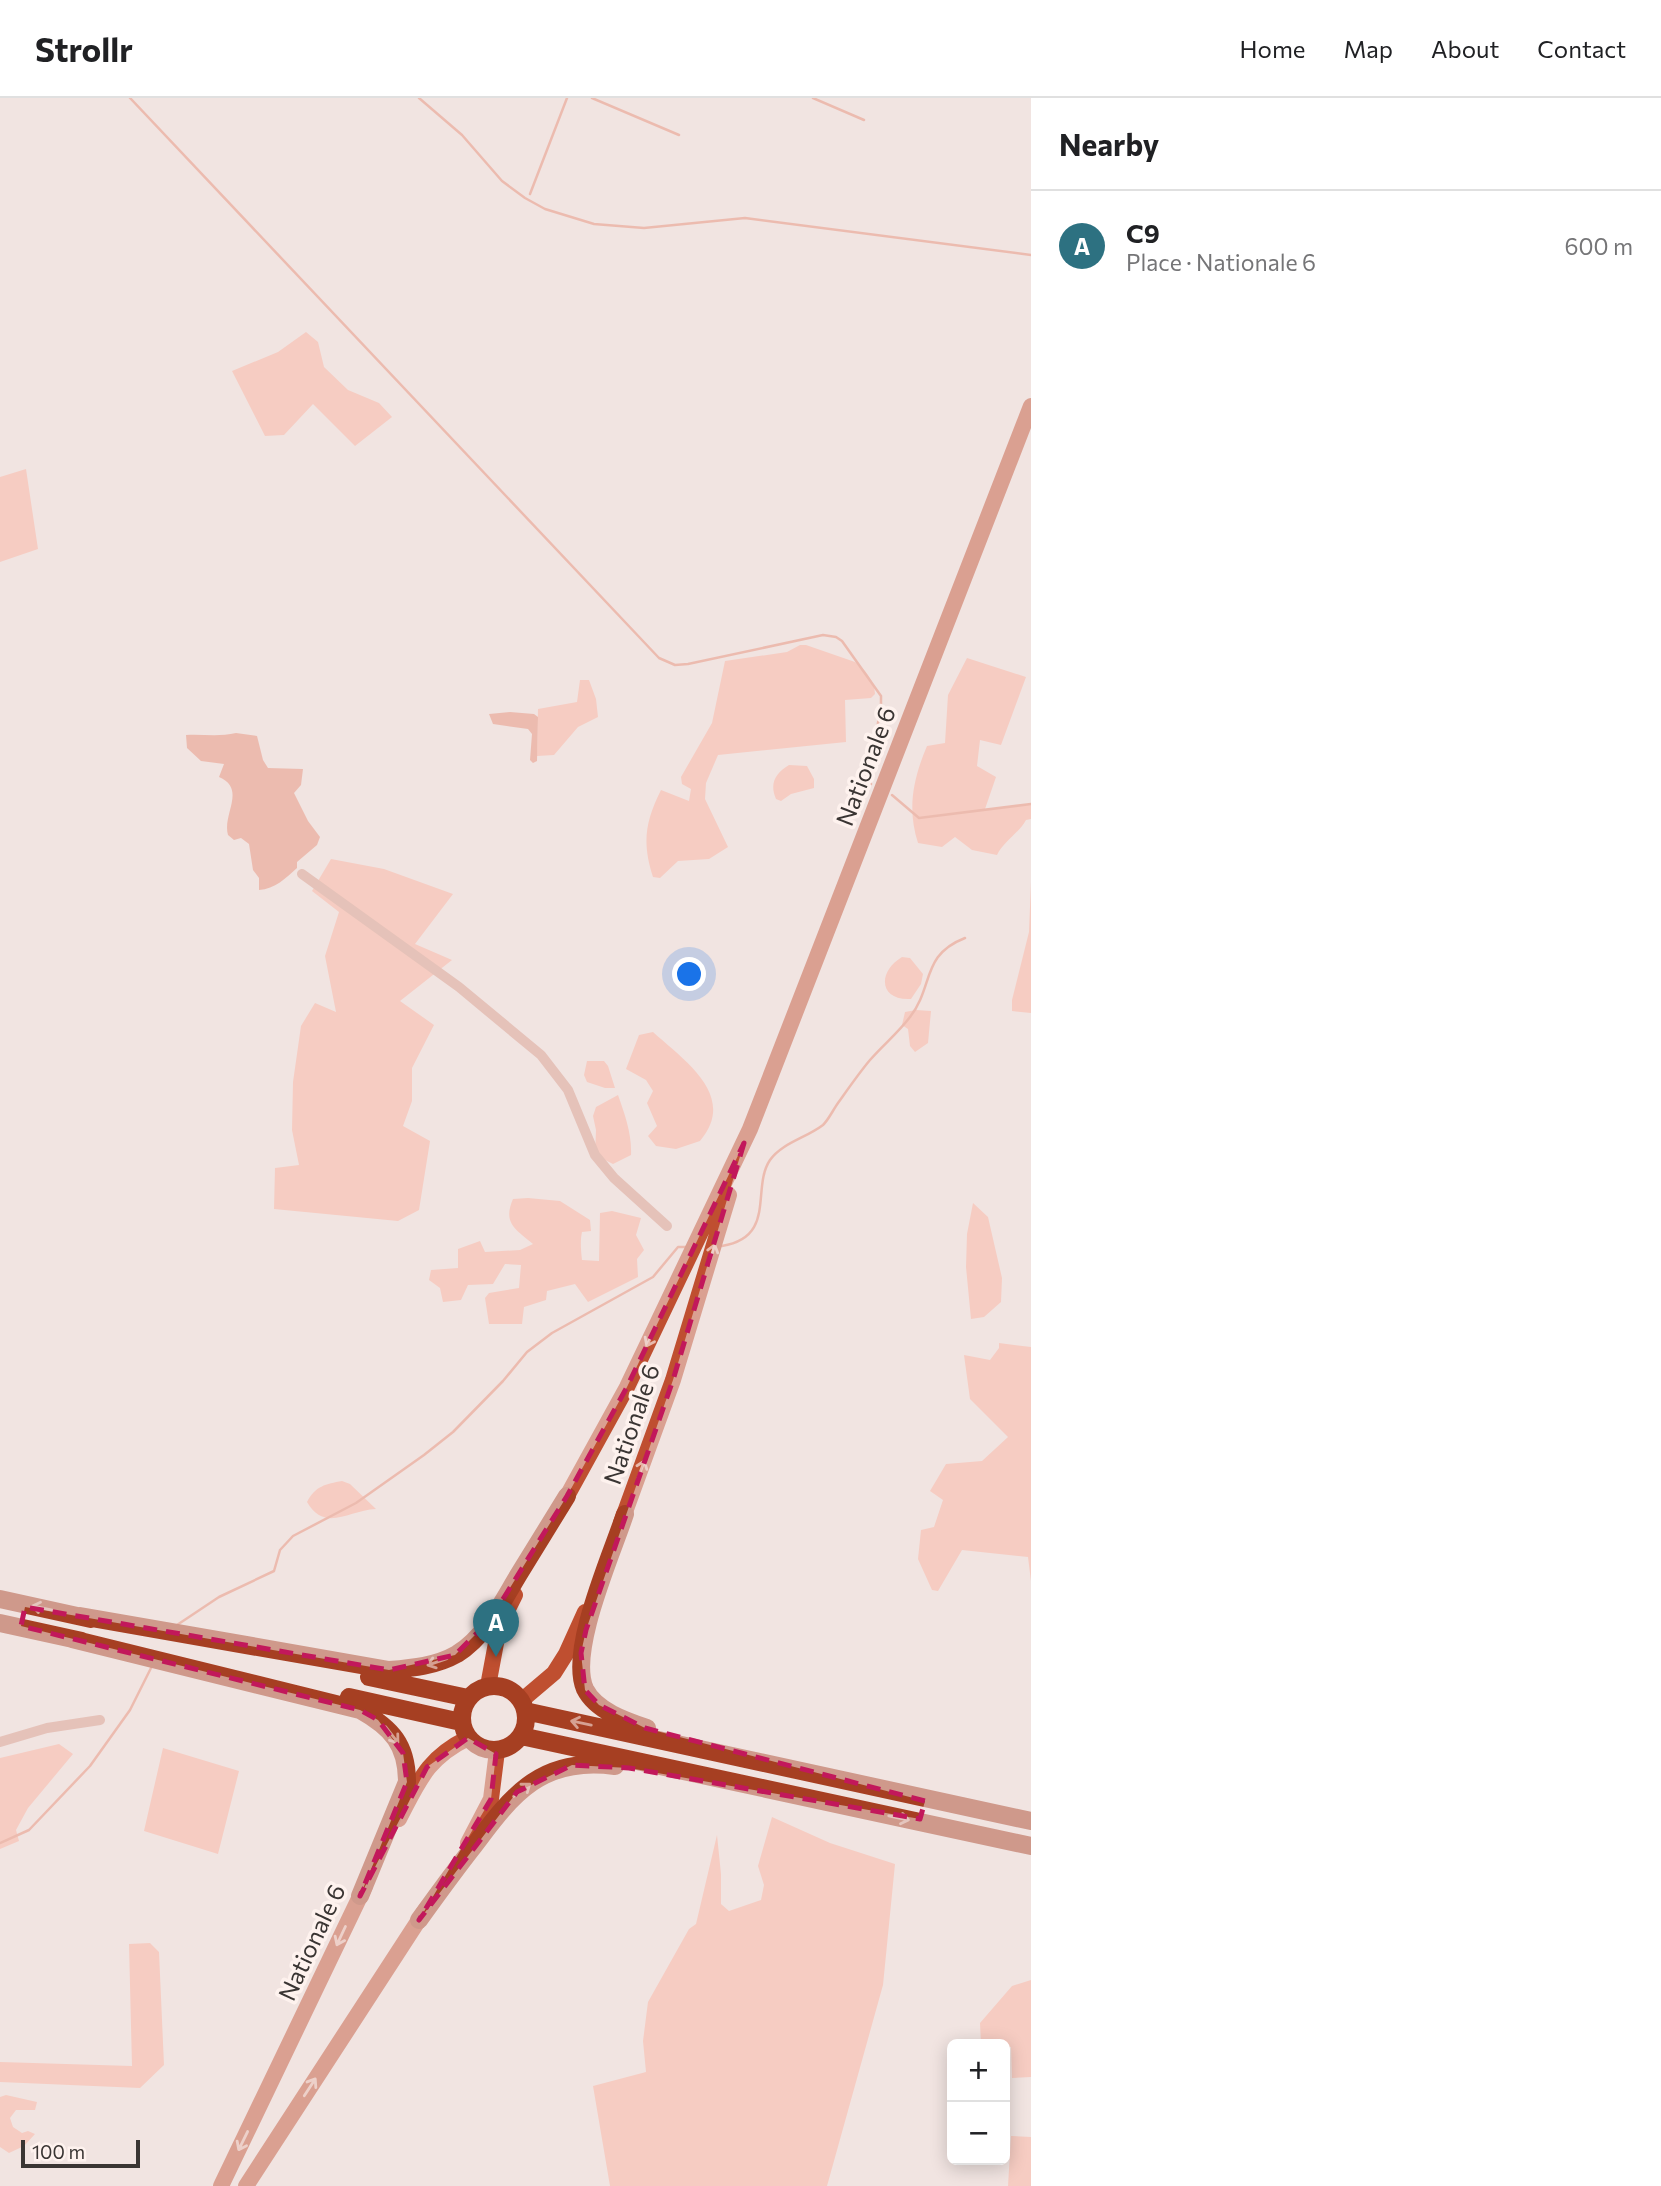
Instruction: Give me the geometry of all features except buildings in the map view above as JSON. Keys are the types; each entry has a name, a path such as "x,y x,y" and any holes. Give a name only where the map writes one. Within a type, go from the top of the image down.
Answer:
{"highway":[{"path":"80,1616 389,1670 437,1663 455,1655 473,1642 491,1620 567,1496"},
{"path":"625,1514 586,1630 581,1653 581,1672 586,1690 599,1705 618,1718 645,1728 870,1787"},
{"path":"0,1599 468,1699"},
{"path":"0,1623 464,1730"},
{"path":"72,1639 360,1710 378,1720 393,1734 403,1753 407,1782 360,1896"},
{"path":"488,1686 507,1689 523,1706 526,1720 521,1736 515,1743 497,1751 476,1746 464,1730 461,1713 473,1693 488,1686"},
{"path":"523,1706 870,1787 1031,1821"},
{"path":"521,1736 1031,1846"},
{"path":"419,1920 501,1809 517,1792 553,1771 572,1765 597,1763 629,1768 739,1791 865,1811"}],"main road":[{"name":"Nationale 6","path":"488,1686 499,1627 627,1387 744,1143 1031,406"},
{"name":"Nationale 6","path":"523,1706 554,1673 566,1654 625,1514 677,1368 744,1143"},
{"name":"Nationale 6","path":"221,2186 360,1896 427,1767 464,1730"},
{"path":"246,2186 479,1826 491,1799 497,1751"}],"street":[{"path":"302,874 459,987 541,1055 568,1090 594,1155 614,1178 667,1226"},
{"path":"0,1742 47,1728 100,1720"}],"highlighted area":[{"path":"744,1143 673,1380 586,1630 581,1653 585,1690 599,1705 645,1728 925,1801 920,1819 629,1768 572,1765 517,1792 419,1920 491,1799 496,1754 468,1738 427,1767 360,1896 407,1782 403,1753 378,1720 360,1710 21,1626 25,1607 389,1670 455,1655 490,1620 567,1496 627,1387"}],"shaded area":[{"path":"306,332 318,342 324,367 348,390 379,403 392,417 355,446 313,404 284,435 265,436 232,371 278,352"},
{"path":"26,469 38,549 0,562 0,477"},
{"path":"800,645 855,662 871,680 875,694 871,698 845,700 846,742 718,755 706,783 705,799 728,847 709,859 678,861 660,878 653,877 646,843 651,812 661,790 689,801 691,789 682,784 681,777 712,723 725,661 787,652"},
{"path":"967,658 1026,677 1001,745 980,740 977,766 996,777 985,809 1031,804 1031,819 1026,820 997,855 972,850 955,837 942,847 918,843 913,818 913,794 918,770 927,746 945,743 948,695"},
{"path":"580,680 589,680 596,699 598,717 578,727 554,755 537,756 538,709 577,702"},
{"path":"489,714 534,714 538,717 537,761 533,763 530,760 532,734 528,729 493,724"},
{"path":"236,733 257,736 263,760 268,768 303,769 301,785 294,793 308,821 320,837 317,845 297,862 297,868 270,888 259,890 259,878 253,870 249,844 241,838 234,840 228,835 233,795 227,782 219,777 224,764 201,761 187,748 186,735"},
{"path":"789,765 807,766 814,779 814,788 791,794 781,801 776,799 774,783 780,771"},
{"path":"331,859 384,869 453,894 415,944 452,960 400,1001 434,1025 412,1068 412,1101 403,1126 430,1141 419,1210 398,1221 274,1209 275,1168 299,1165 292,1130 293,1082 301,1026 315,1003 336,1012 325,956 339,912 312,891"},
{"path":"1031,882 1031,1013 1012,1011 1012,1000 1029,932"},
{"path":"902,957 910,958 923,974 921,984 911,999 893,995 887,991 885,984 888,970"},
{"path":"931,1011 928,1043 915,1052 910,1046 908,1029 902,1025 905,1012"},
{"path":"653,1032 692,1067 703,1081 710,1094 713,1109 710,1125 700,1141 676,1149 656,1146 648,1136 657,1126 647,1103 653,1091 646,1080 626,1069 639,1035"},
{"path":"587,1061 604,1061 615,1088 587,1082 584,1075"},
{"path":"618,1095 629,1132 631,1155 613,1164 595,1155 596,1130 593,1116 596,1107"},
{"path":"513,1199 560,1201 590,1220 591,1231 582,1232 582,1260 599,1261 600,1213 612,1211 641,1218 636,1235 644,1250 637,1259 638,1277 588,1302 575,1284 547,1291 546,1300 524,1307 522,1324 489,1324 485,1298 489,1293 519,1288 521,1265 505,1264 493,1284 468,1285 461,1300 443,1302 440,1288 429,1280 431,1270 458,1268 458,1249 480,1241 485,1252 520,1250 533,1244 513,1226 509,1215"},
{"path":"973,1203 988,1217 1002,1278 1001,1302 984,1317 971,1319 966,1267 967,1234"},
{"path":"999,1343 1031,1347 1031,1581 1028,1557 962,1550 938,1591 932,1590 918,1559 921,1530 934,1527 943,1500 930,1491 946,1464 982,1461 1008,1437 970,1399 964,1355 990,1360 999,1348"},
{"path":"342,1481 350,1484 376,1509 338,1518 322,1516 314,1511 307,1502 314,1492 326,1485"},
{"path":"59,1744 73,1754 28,1808 16,1830 19,1841 0,1849 0,1758"},
{"path":"163,1748 239,1771 218,1854 144,1831"},
{"path":"772,1817 830,1843 895,1864 883,1985 827,2186 610,2186 593,2086 646,2072 643,2041 648,2002 689,1929 696,1924 717,1835 721,1904 729,1911 761,1900 764,1885 758,1866"},
{"path":"150,1943 159,1952 164,2065 140,2088 0,2082 0,2062 132,2066 129,1944"},
{"path":"1031,1980 1031,2077 1012,2078 1010,2039 981,2039 980,2023 1012,1986"},
{"path":"6,2095 37,2102 35,2110 16,2110 10,2118 13,2127 22,2133 28,2131 35,2134 24,2146 9,2153 0,2147 0,2097"},
{"path":"1011,2136 1031,2137 1031,2186 1008,2186"}],"waterway":[{"path":"130,98 659,658 675,665 688,664 823,635 842,641 881,696 869,774 871,784"},
{"path":"419,98 462,135 502,181 525,198 545,209 594,224 644,228 745,218 1031,255"},
{"path":"530,194 567,98"},
{"path":"592,98 679,135"},
{"path":"813,98 864,120"},
{"path":"892,795 919,818 1031,804"},
{"path":"722,1246 739,1241 750,1233 760,1210 762,1184 770,1160 781,1149 825,1123 866,1065 910,1017 941,953 965,938"},
{"path":"177,1625 219,1597 274,1571 280,1550 293,1536 356,1503 424,1455 453,1432 527,1352 552,1333 653,1277 678,1247 686,1247"},
{"path":"0,1843 29,1830 90,1766 130,1710 152,1666"}],"place":[{"name":"C9","path":"496,1657"}]}
